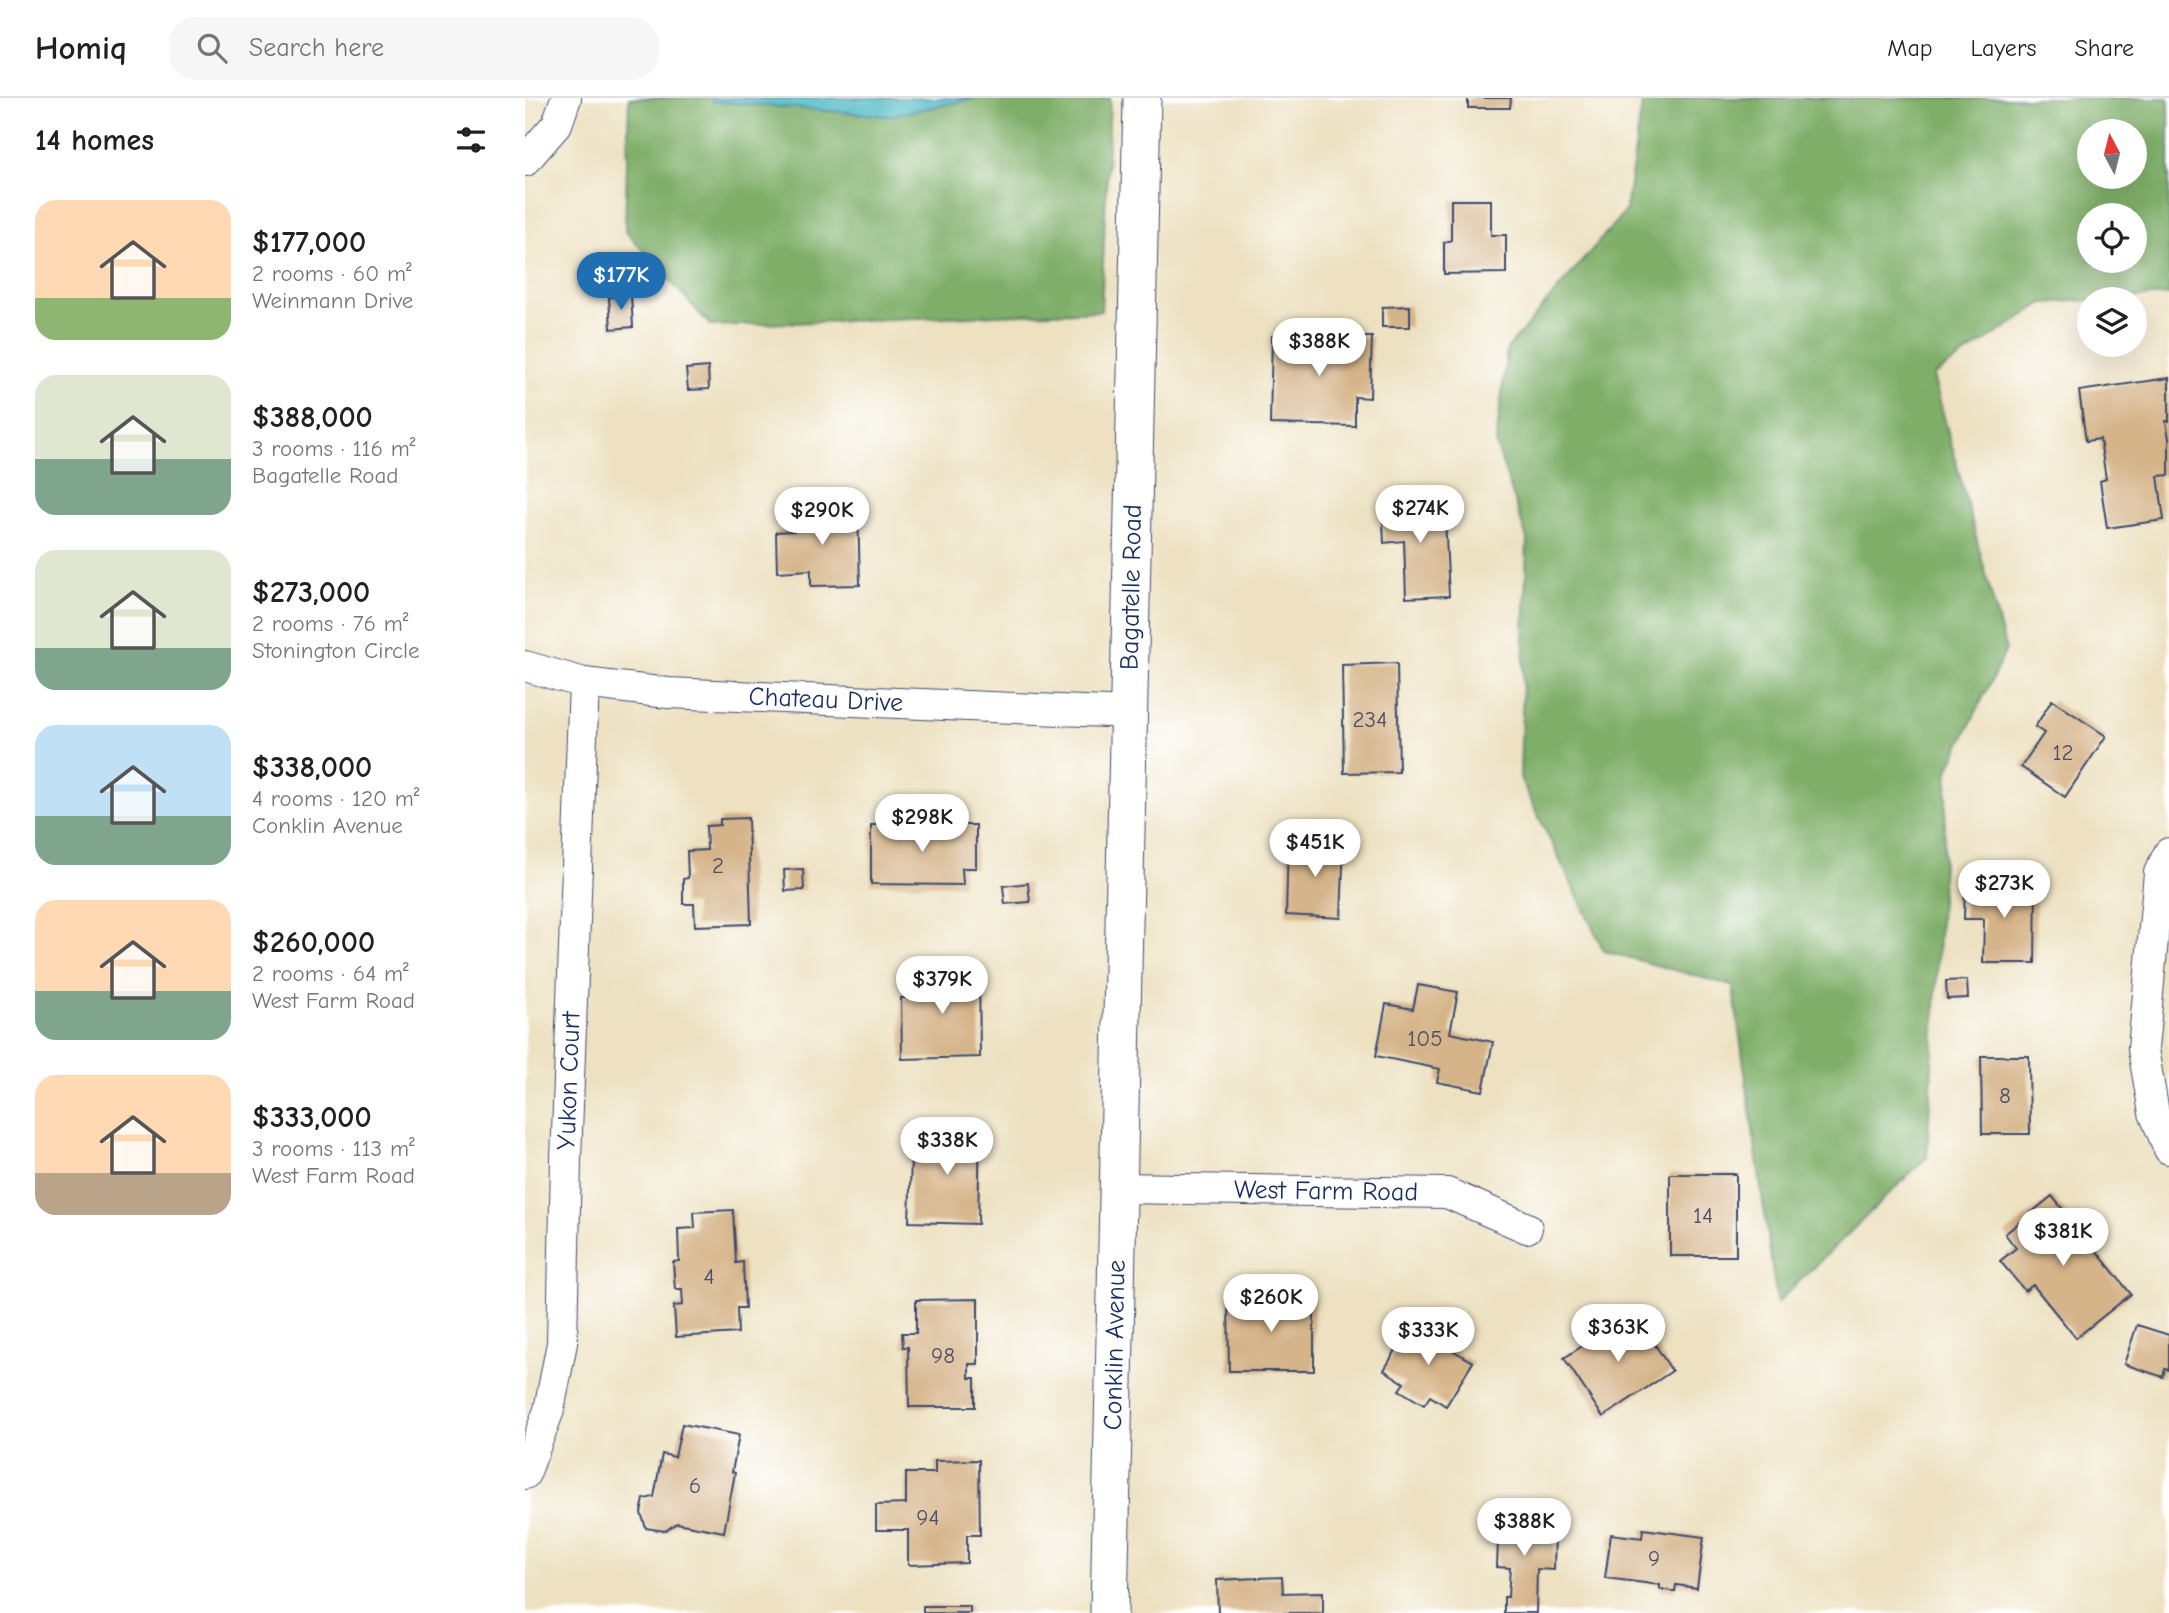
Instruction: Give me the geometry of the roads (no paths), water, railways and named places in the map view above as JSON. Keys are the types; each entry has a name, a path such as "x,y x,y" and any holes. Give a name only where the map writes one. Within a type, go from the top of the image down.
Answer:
{"street":[{"path":"525,161 557,124 566,98"},
{"name":"Bagatelle Road","path":"1122,1076 1142,98"},
{"name":"Chateau Drive","path":"525,666 584,683 668,693 1130,713"},
{"name":"Yukon Court","path":"525,1474 549,1410 562,1343 566,1159 584,683"},
{"path":"2169,853 2159,873 2143,1049 2154,1113 2169,1149"},
{"name":"Conklin Avenue","path":"1109,1613 1122,1076"},
{"name":"West Farm Road","path":"1118,1188 1447,1193 1527,1228"}],"water":[{"path":"712,98 977,98 888,116 712,101"}]}
